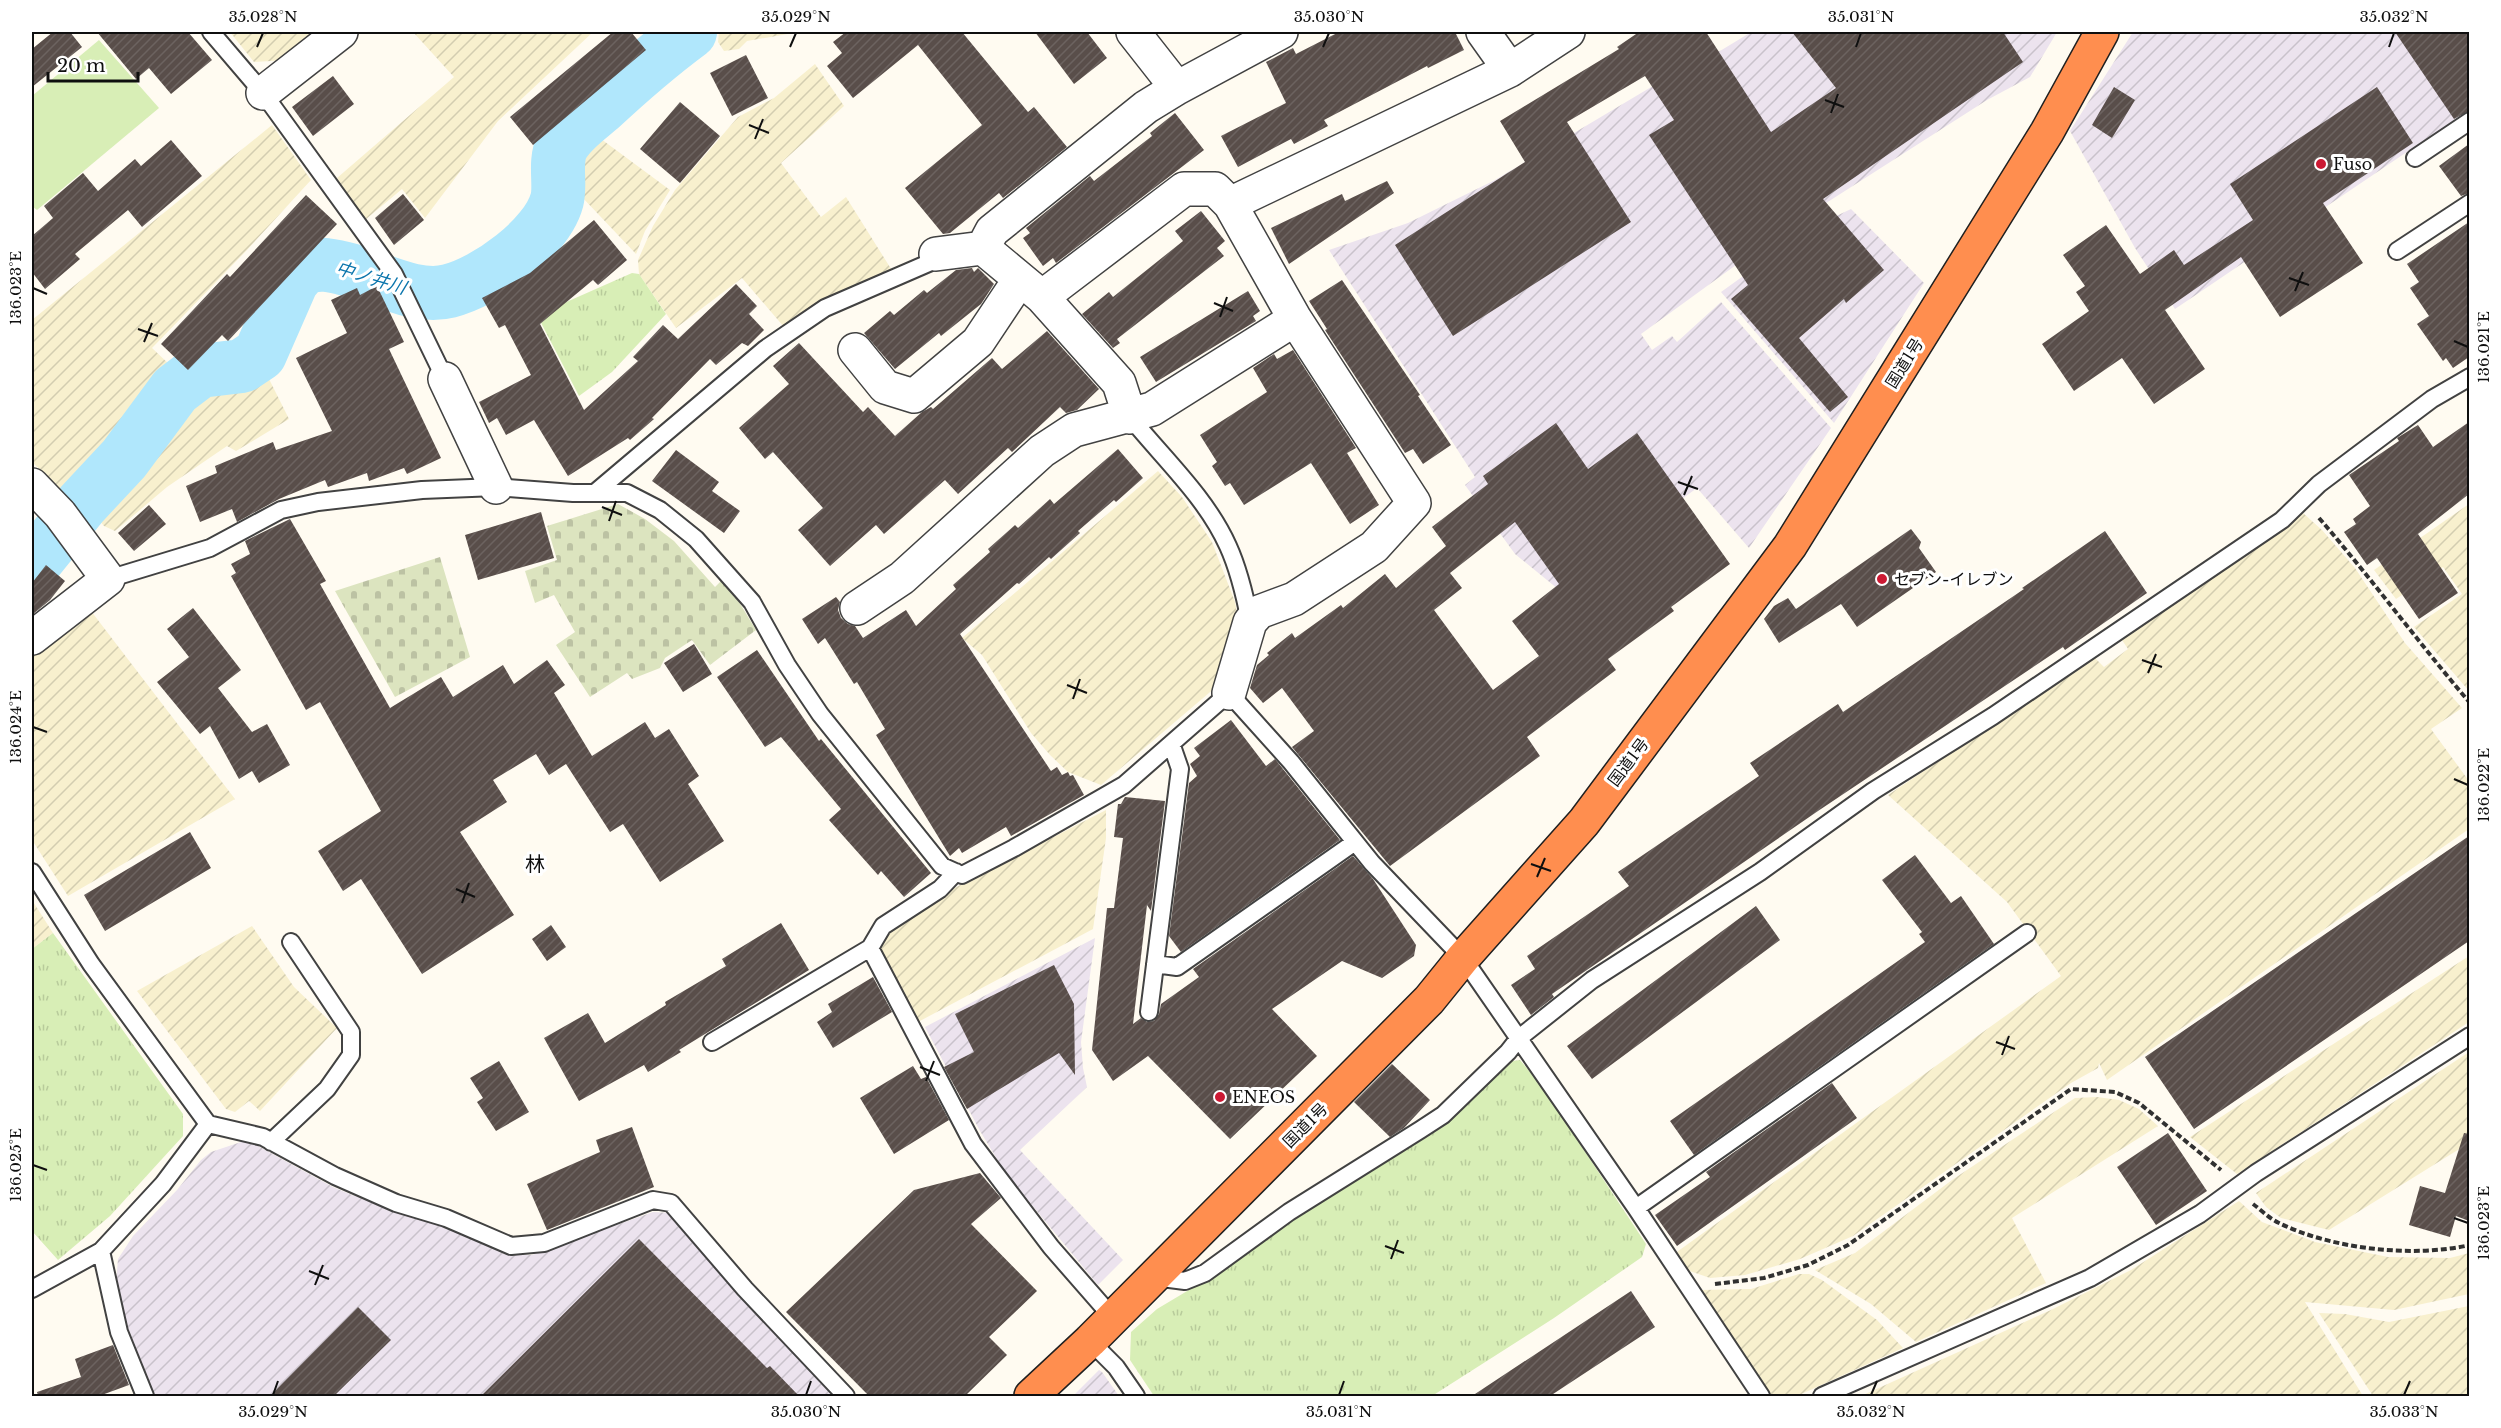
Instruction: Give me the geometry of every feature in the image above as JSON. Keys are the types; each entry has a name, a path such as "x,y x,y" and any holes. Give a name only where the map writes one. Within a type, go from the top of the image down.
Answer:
{"highway":[{"name":"国道1号","path":"1031,1396 1090,1341 1429,1000 1463,958 1584,822 1790,546 2041,142 2102,32"}],"street":[{"path":"263,93 341,32"},
{"path":"1133,32 1178,88"},
{"path":"983,248 992,231 1146,107 1281,32"},
{"path":"1483,32 1510,70"},
{"path":"1230,204 1510,70 1569,32"},
{"path":"855,350 885,387 914,396 978,342 1031,288 1184,189 1215,189 1230,204 1295,319 1414,503 1374,546 1294,598 1259,612 1250,622 1229,693"},
{"path":"936,254 983,248 1031,288 1119,383 1130,417"},
{"path":"857,608 902,578 1042,451 1074,430 1130,417 1152,409 1295,319"},
{"path":"445,379 496,487"},
{"path":"32,485 67,523 108,579 32,638"}],"lane":[{"path":"211,32 263,93 394,274 445,379"},
{"path":"2415,158 2469,122"},
{"path":"2397,251 2469,203"},
{"path":"597,491 765,349 825,308 931,262 936,254"},
{"path":"1154,1277 1185,1281 1205,1273 1289,1212 1443,1115 1508,1052 1519,1038 1592,980 1760,872 1873,791 1993,716 2282,520 2319,484 2432,399 2469,376"},
{"path":"1130,417 1204,506 1228,545 1244,589 1250,622"},
{"path":"108,579 210,548 281,510 318,502 422,490 496,487 573,493 597,491 627,493 660,510 696,539 752,602 787,665 820,714 942,866 962,875 1115,791 1172,746 1229,693 1291,762 1372,863 1463,958 1685,1280 1761,1396"},
{"path":"1149,1012 1180,769 1172,746"},
{"path":"1155,964 1178,967 1355,842"},
{"path":"32,872 91,964 208,1124 263,1137 335,1176 396,1203 446,1218 511,1246 544,1243 653,1200 671,1203 745,1289 846,1396"},
{"path":"712,1042 870,948 883,926 940,889 956,872"},
{"path":"1636,1208 2027,933"},
{"path":"272,1142 327,1089 351,1055 351,1032 291,942"},
{"path":"870,948 973,1144 1051,1247 1113,1318"},
{"path":"1822,1396 2090,1278 2200,1214 2237,1187 2469,1036"},
{"path":"32,1289 101,1251 163,1184 208,1124"},
{"path":"101,1251 119,1332 145,1396"},
{"path":"1090,1341 1116,1367 1136,1396"}],"path":[{"path":"2303,500 2366,572 2417,641 2469,703"},
{"path":"1685,1280 1721,1285 1764,1278 1808,1265 1848,1245 2071,1089 2115,1092 2139,1103 2218,1167 2250,1201 2278,1223 2316,1238 2387,1251 2442,1251 2469,1245"}],"shaded area":[{"path":"230,32 322,32 287,60 254,62"},
{"path":"413,32 593,32 498,121 425,218 402,189 365,220 337,178 454,77"},
{"path":"719,32 799,32 747,41 739,49 724,51 718,42"},
{"path":"1746,32 2057,32 2030,77 1987,100 1823,205 1820,204 1641,334 1652,350 1672,336 1677,342 1721,302 1831,428 1749,548 1697,488 1558,589 1515,554 1465,485 1475,477 1329,250 1408,223 1495,180 1668,77 1689,60 1720,51 1748,34"},
{"path":"2133,32 2469,32 2469,110 2175,309 2135,248 2070,131"},
{"path":"815,64 844,106 781,163 821,217 846,197 893,272 821,303 800,314 784,327 742,278 676,328 639,274 638,260 653,226 675,190 738,117 774,98"},
{"path":"272,125 311,180 152,348 171,366 108,448 81,477 61,490 32,462 32,320"},
{"path":"597,136 670,190 645,231 636,254 581,196 576,177 581,157"},
{"path":"1851,209 1924,283 1834,423 1721,292 1824,218 1830,219"},
{"path":"261,363 289,419 236,451 227,446 167,487 115,531 104,526 89,508 126,471 177,401 204,379 246,374"},
{"path":"1158,471 1182,497 1212,542 1237,613 1216,687 1101,785 1068,772 1050,755 1031,733 982,655 962,638"},
{"path":"2469,504 2469,691 2414,627 2462,594 2443,567 2396,599 2374,570"},
{"path":"2303,513 2322,530 2355,568 2405,643 2462,708 2431,729 2469,781 2469,829 2107,1080 2099,1063 2098,1068 2071,1083 1853,1236 1800,1259 1745,1275 1710,1278 1684,1269 1674,1254 2061,976 2007,902 1888,795 2094,657 2104,667 2128,649 2122,640"},
{"path":"91,611 235,799 68,896 32,840 32,655"},
{"path":"1106,810 1106,838 1093,929 918,1022 877,951 884,935 939,896"},
{"path":"32,900 53,933 32,949"},
{"path":"252,926 294,987 337,1028 260,1111 249,1101 235,1112 226,1109 137,991"},
{"path":"1095,938 1081,1042 1087,1087 1020,1150 1123,1260 1098,1285 1006,1174 980,1131 925,1027"},
{"path":"2469,956 2469,1022 2237,1174 2190,1137"},
{"path":"2469,1052 2469,1143 2329,1230 2281,1218 2266,1207 2256,1193"},
{"path":"2097,1097 2119,1100 2139,1109 2158,1126 2012,1218 2046,1283 1916,1342 1871,1304 1815,1270 1855,1253 1952,1180 2075,1098"},
{"path":"247,1140 333,1187 455,1228 504,1254 532,1255 653,1212 672,1213 835,1396 155,1396 126,1323 116,1283 118,1259 133,1236 177,1190 201,1160 211,1152"},
{"path":"2239,1201 2262,1222 2315,1242 2388,1257 2450,1258 2469,1253 2469,1294 2394,1310 2305,1302 2363,1396 1861,1396 2051,1310 2131,1270"},
{"path":"1799,1274 1809,1274 1822,1280 1877,1320 1903,1348 1797,1396 1771,1396 1700,1290 1751,1289"},
{"path":"2469,1306 2469,1396 2373,1396 2319,1313 2345,1314 2389,1322"},
{"path":"1099,1370 1119,1396 1073,1396"}],"green space":[{"path":"99,40 159,108 37,210 32,206 32,96"},
{"path":"632,273 639,274 666,314 612,372 579,396 537,315"},
{"path":"618,504 645,519 674,541 715,587 721,581 739,602 756,630 710,665 692,640 665,658 660,668 632,679 627,673 590,697 556,645 575,632 554,595 535,603 525,571 557,560 547,526"},
{"path":"440,557 470,657 395,697 335,591"},
{"path":"53,933 183,1114 183,1136 110,1216 58,1260 32,1231 32,949"},
{"path":"1520,1060 1543,1088 1646,1244 1642,1257 1554,1318 1432,1396 1154,1396 1130,1360 1131,1332 1157,1309 1204,1281 1271,1233 1462,1108 1512,1061"}],"building":[{"path":"53,32 70,32 82,47 32,87 32,49"},
{"path":"97,32 188,32 212,60 171,94 149,68 136,79"},
{"path":"613,32 631,32 646,50 533,145 510,117"},
{"path":"846,32 962,32 1028,112 1034,107 1067,147 1003,198 999,193 950,233 943,234 905,188 982,125 918,45 853,98 827,66 842,53 833,42"},
{"path":"1035,32 1087,32 1107,58 1074,84"},
{"path":"1339,32 1455,32 1464,50 1428,68 1427,66 1324,120 1328,126 1294,144 1291,139 1238,167 1221,136 1286,103 1266,62 1293,48 1296,54"},
{"path":"1639,32 1706,32 1771,132 1836,88 1792,32 2003,32 2023,62 1823,199 1884,270 1846,303 1844,299 1799,338 1848,397 1830,412 1731,299 1748,285 1649,135 1674,120 1645,76 1567,122 1631,222 1453,336 1395,245 1525,162 1500,121 1619,49 1617,47"},
{"path":"2395,32 2469,32 2469,111 2454,119"},
{"path":"746,55 768,98 732,116 710,73"},
{"path":"333,76 354,104 313,136 292,107"},
{"path":"2114,87 2135,100 2112,138 2092,125"},
{"path":"2377,87 2413,143 2323,203 2363,263 2280,317 2241,257 2165,310 2205,369 2154,404 2122,358 2074,391 2042,344 2089,311 2076,292 2085,286 2063,255 2106,225 2140,274 2174,250 2184,265 2253,220 2230,184"},
{"path":"680,102 720,136 680,183 640,149"},
{"path":"1175,113 1204,150 1056,263 1053,258 1043,266 1023,238 1030,233 1026,228 1090,176 1094,181 1152,136 1150,133"},
{"path":"171,140 202,176 142,227 128,210 75,254 80,259 45,289 32,272 32,236 53,218 44,206 83,173 98,191 135,159 141,166"},
{"path":"2469,144 2469,193 2461,196 2439,166"},
{"path":"1387,181 1394,193 1289,264 1271,228 1342,194 1345,201"},
{"path":"403,194 424,220 394,245 375,218"},
{"path":"306,195 337,224 228,341 222,335 188,370 161,344 227,274 230,277"},
{"path":"1201,211 1225,241 1217,248 1224,256 1117,339 1120,343 1113,348 1082,314 1109,292 1113,297 1183,241 1175,231"},
{"path":"594,220 627,260 598,285 593,280 540,324 584,410 638,361 633,357 663,325 678,339 736,284 757,306 749,314 764,330 748,346 742,343 716,365 710,359 652,418 654,419 630,440 628,438 568,476 534,420 506,435 497,418 489,423 479,402 531,375 505,325 499,328 482,298 530,273"},
{"path":"2469,222 2469,357 2453,368 2446,358 2443,361 2417,324 2429,316 2410,288 2419,282 2407,264"},
{"path":"972,268 974,272 978,268 994,284 981,304 941,336 939,333 895,369 864,333 890,311 894,315 924,290 927,293 956,270"},
{"path":"1342,280 1451,445 1423,464 1413,449 1405,453 1325,330 1327,329 1309,301"},
{"path":"377,286 404,342 389,349 441,458 407,474 404,468 369,481 367,473 328,487 325,480 279,499 237,522 232,509 200,522 186,486 217,473 215,466 273,442 276,450 332,431 296,358 347,333 331,300 357,288 360,295"},
{"path":"1248,291 1260,311 1253,316 1256,321 1156,382 1140,357"},
{"path":"1047,331 1099,389 1077,410 1066,413 1060,407 1012,452 1008,448 958,494 945,480 884,534 876,525 830,566 798,530 823,508 773,452 765,459 739,428 789,384 773,366 799,343 863,412 868,407 895,436 922,412 931,407 933,409 992,358 1002,369"},
{"path":"1293,350 1356,448 1347,453 1379,505 1350,524 1311,463 1244,505 1230,483 1225,486 1212,466 1217,462 1200,435 1267,392 1253,368 1274,354 1277,359"},
{"path":"2469,422 2469,494 2418,534 2458,593 2419,619 2377,558 2367,565 2344,532 2356,524 2353,519 2370,506 2349,475 2399,441 2397,438 2418,425 2433,447"},
{"path":"1556,423 1588,469 1637,433 1730,564 1671,607 1674,611 1608,659 1616,670 1527,737 1540,756 1390,866 1292,747 1314,731 1282,688 1263,703 1250,688 1257,665 1269,655 1267,653 1292,633 1295,638 1341,605 1343,608 1385,574 1396,588 1446,546 1432,527 1488,484 1483,476","holes":["1515,522 1559,584 1512,621 1539,656 1493,690 1434,610 1462,588 1450,573"]},
{"path":"1118,449 1143,478 1116,502 1114,500 1078,531 1080,533 1051,559 1049,557 1019,584 1017,583 960,634 1051,771 1057,767 1062,775 1068,772 1070,776 1073,775 1084,795 1011,836 1006,827 962,853 959,848 950,856 876,735 885,729 857,682 854,684 825,638 818,644 802,619 836,597 840,602 838,610 841,618 855,626 863,638 906,610 916,626 956,589 953,585 990,552 988,549 1015,525 1018,528 1050,499 1054,504"},
{"path":"676,450 719,482 712,491 740,511 724,533 652,481"},
{"path":"149,505 166,524 134,551 118,533"},
{"path":"541,512 554,558 478,580 465,535"},
{"path":"290,519 326,581 320,584 390,708 441,677 453,697 503,665 514,684 547,660 565,685 554,693 592,756 645,722 655,738 669,729 699,776 688,784 724,841 660,882 623,824 610,832 566,764 549,775 536,754 493,780 507,802 460,832 514,915 422,974 361,879 343,891 318,851 381,811 320,702 306,710 231,576 236,573 231,564 250,554 245,541"},
{"name":"セブン-イレブン","path":"1911,529 1921,542 1919,548 1936,572 1857,627 1841,604 1779,643 1764,619 1774,606 1788,598 1796,609"},
{"path":"2105,531 2147,593 2065,650 2063,647 1818,811 1552,994 1554,997 1531,1015 1511,985 1535,969 1527,956 1629,886 1618,872 1759,776 1750,763 1838,704 1843,712"},
{"path":"46,565 65,581 50,600 32,615 32,583"},
{"path":"193,608 241,670 218,688 252,732 267,724 290,765 259,783 252,771 239,779 210,726 200,734 157,682 189,657 167,629"},
{"path":"694,644 712,674 683,692 664,663"},
{"path":"757,650 819,741 821,739 931,873 904,897 881,871 878,875 829,820 841,809 781,737 765,747 717,677"},
{"path":"1231,720 1266,766 1275,759 1340,840 1181,952 1169,936 1189,783 1197,776 1190,764 1200,756 1194,748"},
{"path":"1125,797 1165,801 1151,911 1147,905 1133,1024 1141,1018 1147,1022 1154,1021 1159,1014 1161,1004 1199,977 1193,969 1353,856 1373,879 1416,945 1414,956 1382,978 1342,961 1272,1009 1317,1056 1230,1139 1148,1056 1113,1081 1092,1050 1107,908 1114,908 1123,838 1114,837 1118,804 1121,804"},
{"path":"190,832 211,868 105,931 84,895"},
{"path":"2469,836 2469,941 2194,1129 2145,1057"},
{"path":"1915,855 1951,903 1961,896 1994,944 1694,1155 1670,1121 1925,942 1919,934 1922,932 1882,880"},
{"path":"1756,906 1780,940 1592,1079 1567,1046"},
{"path":"781,923 809,970 679,1050 681,1052 648,1072 644,1065 579,1101 544,1038 588,1013 605,1043 666,1005 665,1002 726,966 722,959"},
{"path":"551,925 566,947 547,961 532,939"},
{"path":"1054,965 1074,1004 1075,1075 1059,1053 967,1109 944,1067 974,1052 955,1014"},
{"path":"873,977 892,1012 833,1048 817,1022 832,1012 828,1004"},
{"path":"499,1061 529,1112 496,1131 477,1102 483,1098 470,1078"},
{"path":"1392,1064 1430,1100 1404,1128 1390,1137 1354,1102"},
{"path":"913,1066 921,1079 926,1077 949,1120 894,1154 860,1098"},
{"path":"1832,1083 1857,1118 1677,1246 1655,1215 1710,1177 1706,1172"},
{"path":"632,1127 654,1187 547,1230 527,1184 600,1152 596,1140"},
{"path":"2168,1133 2207,1191 2156,1225 2117,1167"},
{"path":"2464,1133 2469,1134 2469,1221 2456,1216 2450,1237 2409,1225 2420,1186 2445,1193"},
{"path":"980,1173 1001,1198 971,1224 1037,1291 989,1337 1007,1355 965,1396 869,1396 786,1312 914,1190"},
{"path":"639,1239 767,1368 770,1366 799,1396 481,1396"},
{"path":"1631,1291 1655,1327 1550,1396 1472,1396"},
{"path":"358,1307 391,1340 334,1396 270,1396"},
{"path":"113,1345 129,1385 99,1396 38,1396 37,1392 81,1377 75,1359"}],"waterway":[{"name":"中ノ井川","path":"32,566 82,504 124,459 175,390 200,371 242,366 260,354 292,281 304,267 323,265 341,268 403,288 434,293 464,286 497,268 513,256 541,229 551,214 558,194 560,152 569,135 644,68 690,32"}],"place":[{"name":"Fuso","path":"2321,164"},
{"name":"セブン-イレブン","path":"1882,579"},
{"name":"ENEOS","path":"1220,1097"}],"district":[{"name":"林","path":"535,864"}]}
